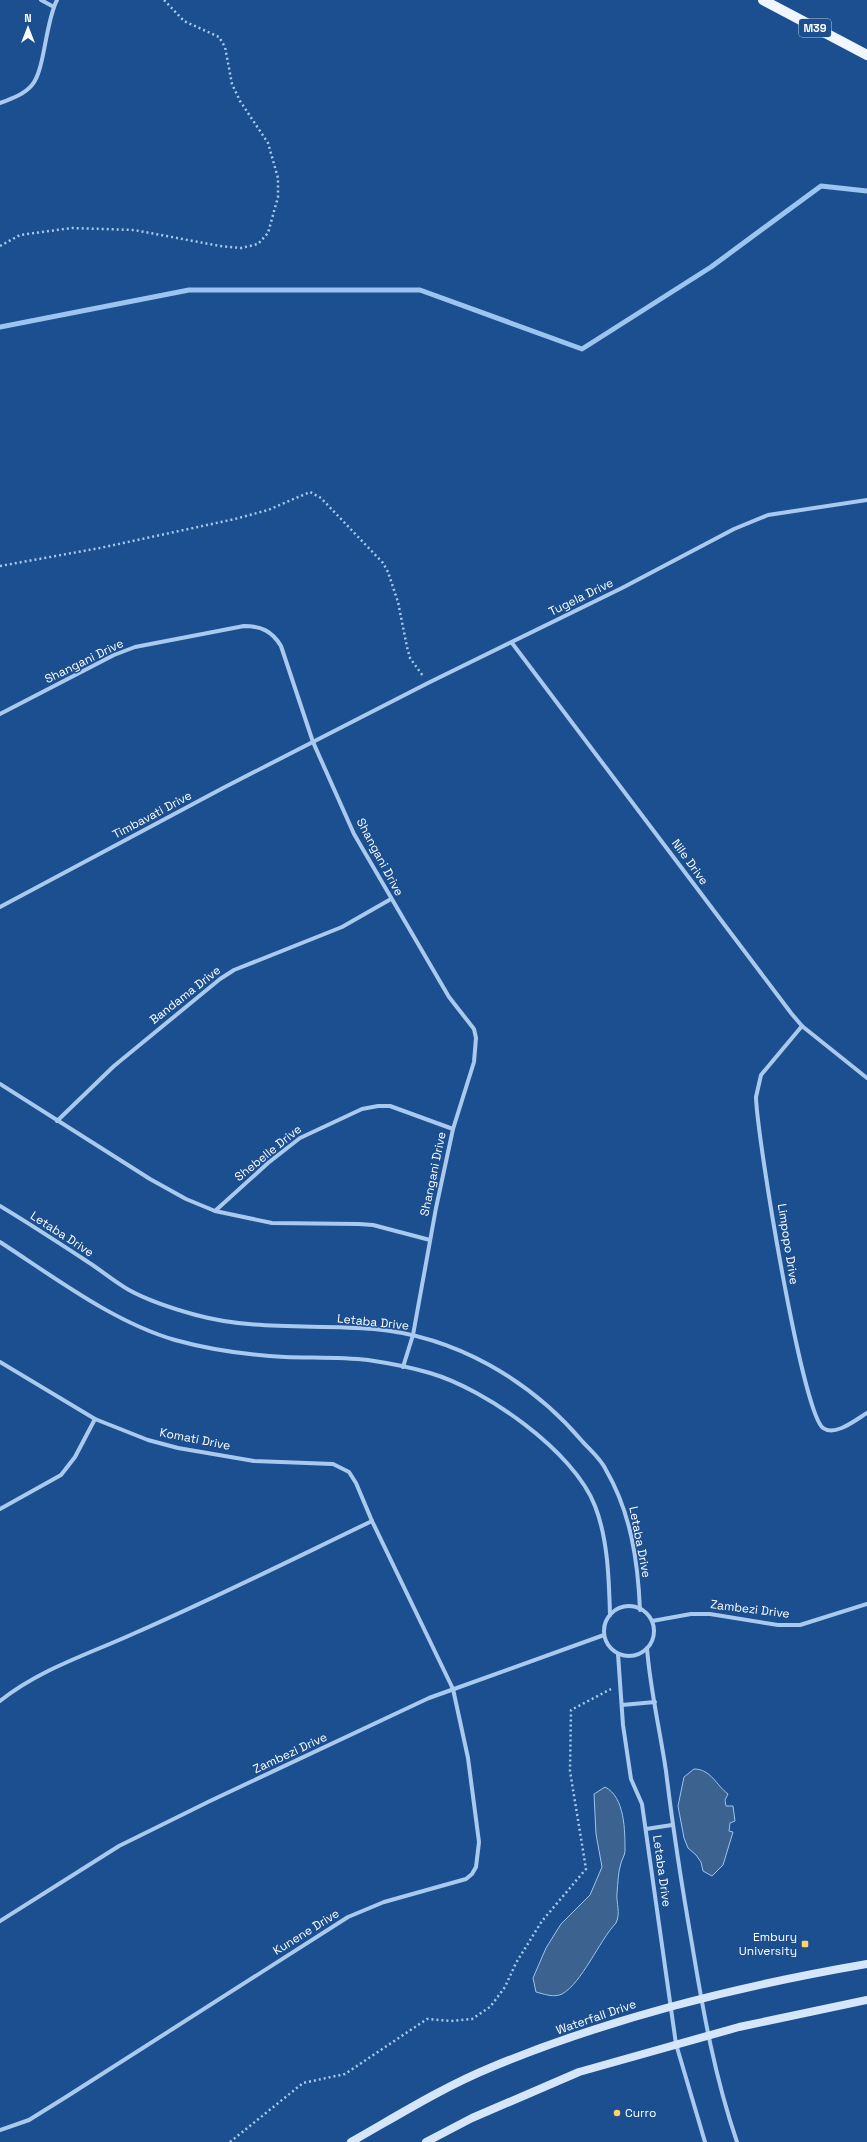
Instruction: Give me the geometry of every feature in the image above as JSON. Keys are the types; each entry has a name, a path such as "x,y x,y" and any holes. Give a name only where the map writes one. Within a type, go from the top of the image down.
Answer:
{"main road":[{"name":"M39","path":"763,0 867,55"},
{"name":"Waterfall Drive","path":"351,2142 407,2110 492,2067 628,2018 701,1998 867,1964"},
{"path":"426,2142 472,2118 579,2072 739,2027 867,2000"}],"street":[{"path":"41,0 54,7"},
{"path":"0,103 24,92 33,84 36,78 57,0"},
{"name":"Tugela Drive","path":"313,742 428,683 622,588 734,529 758,518 783,512 867,500"},
{"name":"Shangani Drive","path":"0,714 114,655 135,647 230,627 254,626 268,630 275,636 281,646 313,742 354,834 449,997 474,1029 476,1049 474,1062 453,1129 430,1240 413,1335 403,1367"},
{"name":"Nile Drive","path":"512,643 668,848 743,951 802,1026 867,1078"},
{"name":"Timbavati Drive","path":"0,907 313,742"},
{"name":"Bandama Drive","path":"57,1121 114,1066 220,979 234,970 342,927 391,899"},
{"name":"Limpopo Drive","path":"802,1026 761,1075 756,1097 787,1305 811,1400 820,1425 825,1429 835,1430 867,1413"},
{"path":"0,1084 150,1179 186,1199 215,1211 272,1223 373,1225 430,1240"},
{"name":"Shebelle Drive","path":"215,1211 268,1163 300,1138 362,1109 378,1106 390,1106 453,1129"},
{"name":"Letaba Drive","path":"0,1206 131,1291 195,1315 220,1321 255,1325 375,1330 413,1335 452,1346 520,1383 568,1424 606,1468 622,1503 631,1535 638,1573 640,1610"},
{"path":"0,1242 104,1308 131,1323 173,1340 238,1354 366,1360 403,1367 430,1373 450,1380 495,1405 557,1451 577,1474 595,1505 600,1523 609,1592 610,1615 604,1628 604,1636 611,1649 618,1654 634,1656 647,1648 652,1640 654,1630 652,1621 647,1615 635,1607 621,1607 610,1615"},
{"name":"Komati Drive","path":"0,1362 95,1419 148,1440 178,1448 254,1461 324,1462 341,1466 349,1472 356,1483 372,1521 453,1689"},
{"path":"0,1509 61,1475 75,1457 95,1419"},
{"path":"0,1701 15,1689 39,1675 136,1633 372,1521"},
{"name":"Zambezi Drive","path":"652,1621 690,1614 710,1614 778,1625 800,1624 867,1604"},
{"name":"Zambezi Drive","path":"0,1921 105,1854 142,1834 428,1698 604,1636"},
{"name":"Letaba Drive","path":"647,1648 649,1672 655,1702 672,1825 701,1998 722,2099 737,2142"},
{"name":"Letaba Drive","path":"618,1654 619,1680 631,1779 642,1804 676,2044 705,2142"},
{"name":"Kunene Drive","path":"0,2130 29,2120 348,1917 384,1902 456,1883 472,1874 476,1867 479,1842 468,1758 453,1689"},
{"path":"622,1705 655,1702"},
{"path":"646,1829 672,1825"}],"path":[{"path":"0,246 20,235 72,228 134,230 220,246 241,248 258,244 268,233 278,197 275,167 268,143 235,91 225,47 219,37 184,21 164,0"},
{"path":"0,566 100,548 235,519 279,506 310,492 321,498 383,563 394,589 410,658 428,683"},
{"path":"230,2142 303,2083 345,2074 427,2018 451,2021 472,2019 490,2007 498,1998 516,1963 542,1921 586,1869 570,1770 571,1710 610,1690 619,1680"}],"water":[{"path":"694,1769 705,1772 713,1778 728,1794 725,1800 726,1806 733,1806 735,1821 730,1823 729,1831 733,1832 723,1865 712,1876 703,1871 701,1862 688,1848 684,1838 678,1806 684,1777"},
{"path":"605,1787 617,1798 625,1834 625,1854 621,1862 618,1878 618,1912 616,1923 569,1989 556,1996 536,1992 533,1978 546,1948 561,1924 590,1895 602,1867 596,1834 594,1794"}],"waterway":[{"path":"0,327 189,290 420,290 582,349 711,267 821,186 867,191"}],"place":[{"name":"Embury University","path":"805,1944"},
{"name":"Curro","path":"617,2113"}]}
